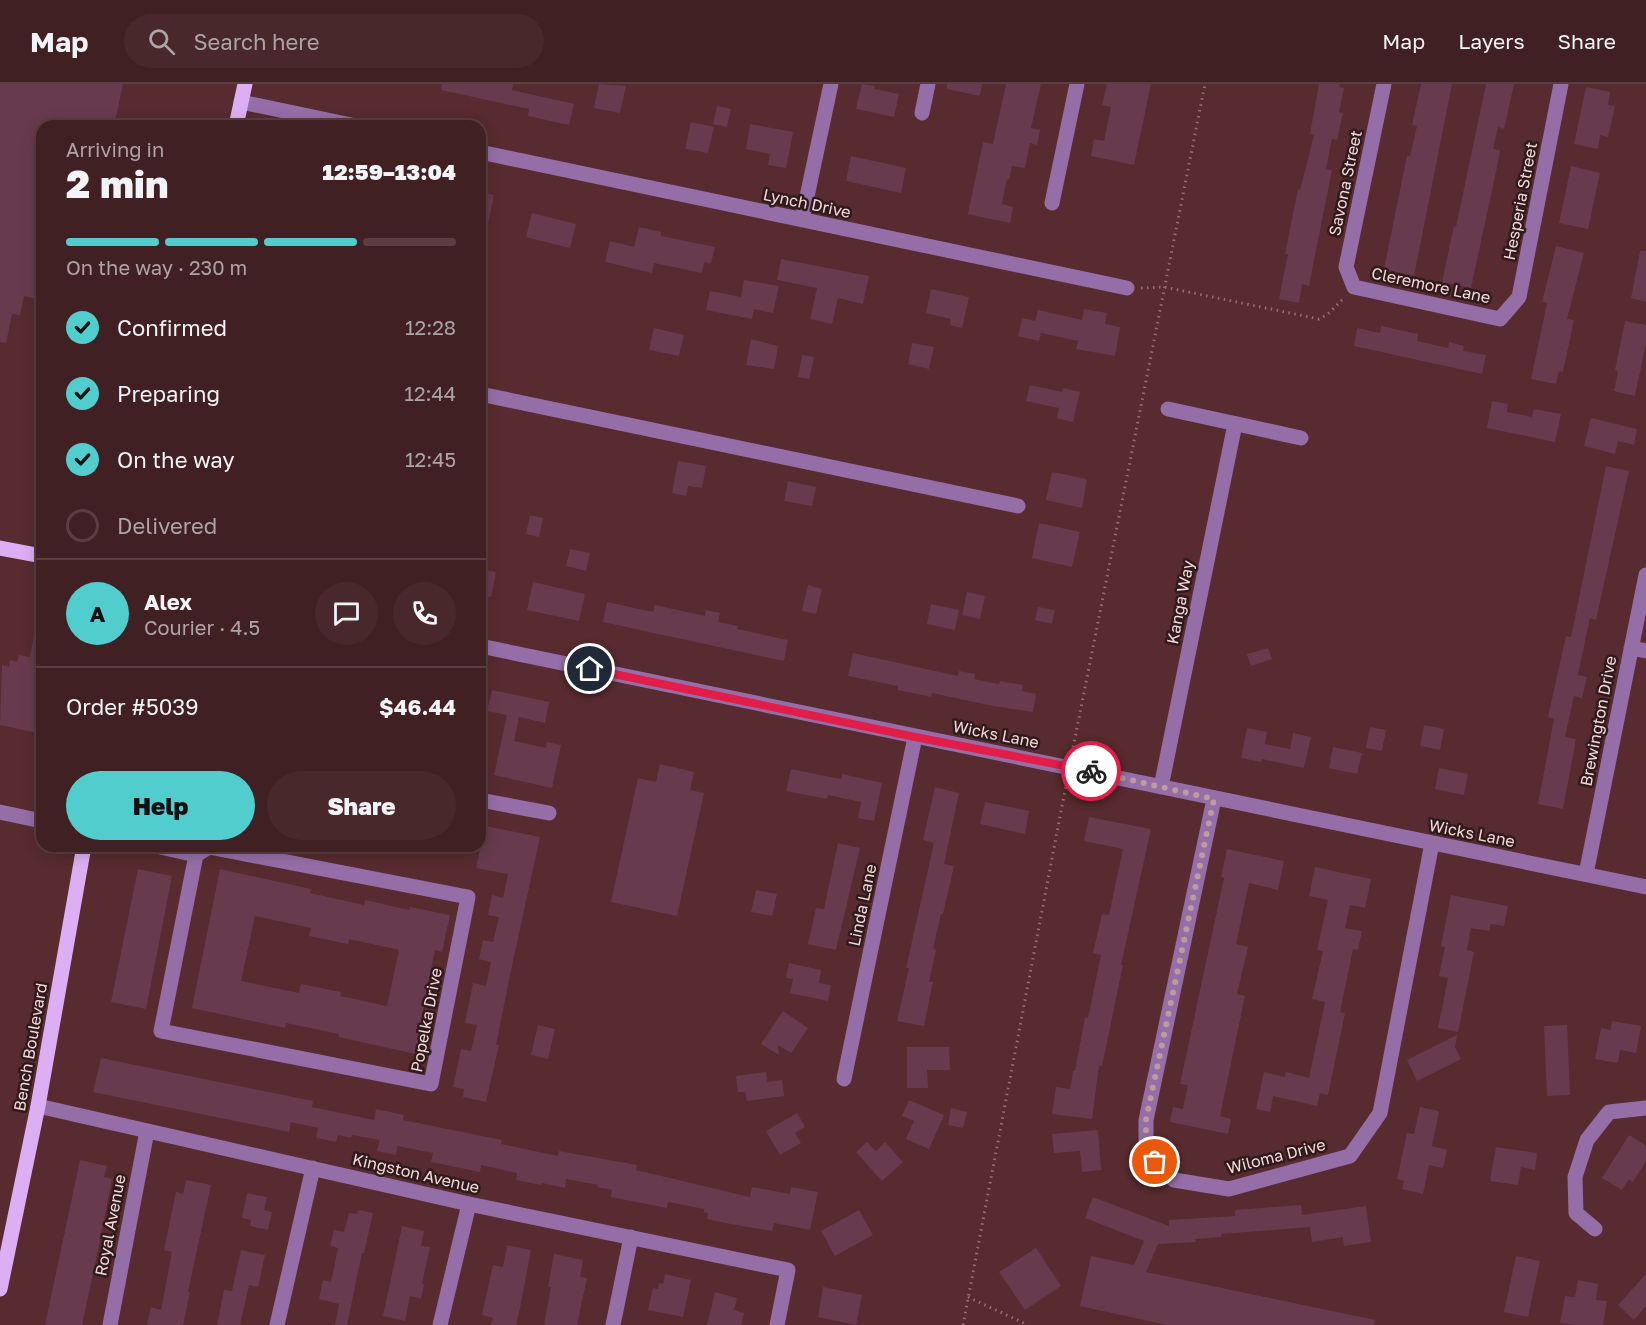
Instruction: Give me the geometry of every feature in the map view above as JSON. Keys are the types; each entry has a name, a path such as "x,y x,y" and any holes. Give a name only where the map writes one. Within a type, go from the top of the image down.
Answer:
{"main road":[{"path":"238,120 245,84"},
{"path":"0,548 36,555"},
{"name":"Bench Boulevard","path":"0,1289 38,1106 83,852"}],"street":[{"path":"802,220 831,84"},
{"path":"922,113 928,84"},
{"path":"1052,203 1077,84"},
{"name":"Savona Street","path":"1354,287 1346,267 1384,84"},
{"name":"Hesperia Street","path":"1500,319 1519,297 1561,84"},
{"path":"242,102 328,120"},
{"name":"Lynch Drive","path":"486,153 1127,288"},
{"name":"Cleremore Lane","path":"1354,287 1500,319"},
{"path":"486,395 1018,506"},
{"path":"1168,409 1301,438"},
{"name":"Kanga Way","path":"1161,787 1235,424"},
{"name":"Brewington Drive","path":"1586,874 1639,649 1646,575"},
{"name":"Wicks Lane","path":"486,647 1646,887"},
{"name":"Linda Lane","path":"844,1079 915,737"},
{"name":"Wiloma Drive","path":"1214,799 1146,1120 1146,1143 1155,1162 1174,1180 1229,1189 1350,1156 1380,1113 1432,843"},
{"path":"486,801 549,813"},
{"path":"0,812 36,820"},
{"name":"Popelka Drive","path":"183,852 196,855 201,852"},
{"name":"Popelka Drive","path":"196,855 161,1031 431,1084 468,897 274,853"},
{"name":"Kingston Avenue","path":"38,1106 469,1204 788,1270 777,1325"},
{"path":"1595,1229 1576,1213 1575,1177 1587,1140 1609,1112 1646,1108"},
{"name":"Royal Avenue","path":"110,1325 147,1131"},
{"path":"278,1325 313,1168"},
{"path":"440,1325 469,1204"},
{"path":"613,1325 631,1237"}],"path":[{"path":"963,1325 1205,84"},
{"path":"1127,288 1164,286 1319,319 1328,314 1354,287"},
{"path":"968,1297 1028,1325"}],"building":[{"path":"0,84 123,84 115,120 36,120 36,299 24,296 20,315 12,314 6,343 0,342"},
{"path":"442,84 513,84 512,90 574,104 569,125 528,116 529,109 441,90"},
{"path":"599,84 626,86 620,113 594,108"},
{"path":"862,84 899,94 894,117 856,109"},
{"path":"947,84 982,84 980,96 947,89"},
{"path":"1006,84 1041,84 1031,128 1040,130 1037,145 1030,143 1025,168 1012,166 1009,179 1007,179 1002,204 1013,207 1010,223 968,214 983,142 993,144"},
{"path":"1107,84 1151,84 1134,165 1091,156 1094,139 1104,141 1111,107 1102,105"},
{"path":"1319,84 1340,84 1339,87 1344,88 1339,112 1343,113 1337,140 1332,139 1326,169 1332,170 1309,286 1302,284 1299,303 1279,299 1298,189 1300,190 1314,135 1310,134"},
{"path":"1421,84 1452,84 1414,276 1384,269 1407,156 1410,156 1417,126 1412,125"},
{"path":"1486,84 1514,84 1504,129 1498,127 1493,149 1500,150 1471,288 1442,282"},
{"path":"1586,87 1610,92 1608,105 1615,106 1608,137 1600,135 1598,149 1574,144"},
{"path":"717,106 731,109 727,127 713,124"},
{"path":"691,122 714,127 708,153 685,149"},
{"path":"750,124 793,132 786,168 768,165 770,154 746,149"},
{"path":"851,156 906,168 901,193 846,181"},
{"path":"1571,166 1600,173 1588,229 1559,223"},
{"path":"486,193 494,195 486,233"},
{"path":"532,213 576,224 570,248 526,237"},
{"path":"639,227 661,232 661,236 715,247 711,263 704,262 702,273 654,263 652,273 605,262 610,241 634,247"},
{"path":"1556,246 1584,253 1567,319 1574,320 1563,372 1559,371 1556,384 1531,379 1547,303 1542,302"},
{"path":"1640,251 1646,251 1646,302 1631,298"},
{"path":"781,259 869,276 863,304 838,298 832,324 810,319 817,288 777,280"},
{"path":"744,280 779,286 773,313 754,309 752,319 706,310 710,291 741,297"},
{"path":"931,289 969,297 962,328 950,325 951,319 926,313"},
{"path":"1084,309 1107,313 1105,324 1120,327 1115,356 1076,349 1078,341 1041,333 1039,341 1018,336 1022,318 1035,321 1038,310 1082,320"},
{"path":"1625,321 1646,325 1646,343 1635,396 1614,391 1618,371 1615,370"},
{"path":"1381,326 1418,334 1417,341 1448,348 1449,342 1464,346 1463,351 1486,355 1482,374 1354,346 1357,328 1380,333"},
{"path":"654,328 684,335 679,356 649,350"},
{"path":"751,339 778,346 774,369 746,365"},
{"path":"912,343 934,347 929,369 908,364"},
{"path":"802,355 814,357 809,379 798,377"},
{"path":"1030,385 1062,392 1063,388 1080,392 1073,422 1057,418 1059,408 1026,401"},
{"path":"1492,401 1508,404 1507,412 1532,417 1534,409 1561,414 1555,442 1487,428"},
{"path":"1591,418 1637,429 1634,445 1618,441 1615,454 1584,446"},
{"path":"678,461 706,466 702,488 688,486 686,496 672,493"},
{"path":"1606,466 1629,471 1596,620 1590,618 1578,675 1587,677 1582,698 1574,696 1565,737 1576,739 1563,809 1538,804 1554,719 1548,717 1566,636 1571,637"},
{"path":"1052,472 1087,479 1082,508 1046,500"},
{"path":"788,481 816,487 812,506 784,501"},
{"path":"530,515 543,518 539,537 526,534"},
{"path":"1039,523 1080,532 1072,567 1032,558"},
{"path":"570,549 590,553 586,571 566,566"},
{"path":"486,570 496,572 491,597 486,596"},
{"path":"533,582 585,594 579,621 527,610"},
{"path":"808,585 822,589 816,614 802,611"},
{"path":"967,592 985,596 980,619 962,615"},
{"path":"607,602 653,612 655,605 705,616 706,610 720,613 718,622 738,626 737,629 788,640 784,661 603,622"},
{"path":"931,604 959,610 955,630 927,624"},
{"path":"1038,607 1055,610 1052,624 1035,620"},
{"path":"36,624 36,733 0,725 2,665 9,667 10,660 17,662 19,655 30,657"},
{"path":"1268,648 1272,659 1251,666 1247,654"},
{"path":"853,653 958,676 959,671 975,674 974,679 999,684 1000,681 1023,685 1022,691 1036,694 1033,712 932,693 931,697 898,690 898,686 848,676"},
{"path":"492,690 549,702 545,723 519,717 514,741 546,748 547,742 561,745 552,788 494,775 507,715 487,711"},
{"path":"1424,725 1444,729 1440,750 1420,746"},
{"path":"1370,727 1386,730 1382,751 1366,748"},
{"path":"1247,728 1267,732 1265,744 1290,749 1293,733 1311,737 1304,768 1262,759 1261,762 1241,758"},
{"path":"1333,747 1362,753 1357,774 1329,768"},
{"path":"660,764 694,772 690,790 704,793 677,916 611,902 638,778 656,782"},
{"path":"1439,768 1468,774 1464,795 1435,789"},
{"path":"791,769 841,779 842,774 882,783 874,821 858,818 861,802 828,795 827,799 786,791"},
{"path":"935,787 959,793 944,864 954,866 933,949 936,950 929,982 933,982 924,1026 897,1021 909,968 906,968 934,843 923,840"},
{"path":"985,802 1029,811 1025,834 980,824"},
{"path":"1089,817 1151,829 1121,965 1123,965 1102,1066 1099,1066 1092,1119 1052,1114 1056,1087 1070,1089 1073,1071 1075,1071 1085,1017 1088,1018 1101,955 1093,953 1102,914 1109,915 1123,849 1084,841"},
{"path":"486,826 540,837 510,975 496,1045 499,1045 486,1102 463,1097 464,1089 453,1087 461,1049 471,1051 477,1025 465,1023 473,983 486,986 491,962 479,959 483,940 493,942 499,917 488,915 492,895 503,898 508,874 476,868 479,852 486,852"},
{"path":"838,843 860,848 836,950 808,944 816,908 824,909"},
{"path":"1227,849 1284,861 1278,890 1249,883 1236,944 1248,947 1237,994 1245,996 1220,1116 1231,1119 1228,1134 1170,1122 1173,1107 1183,1109 1188,1085 1180,1084 1224,878 1221,877"},
{"path":"1315,867 1371,879 1365,908 1350,905 1345,928 1362,931 1358,950 1353,949 1340,1012 1345,1013 1328,1095 1320,1093 1317,1106 1273,1096 1270,1112 1256,1109 1264,1072 1285,1077 1286,1072 1309,1078 1325,1002 1312,999 1323,951 1317,950 1328,900 1309,896"},
{"path":"138,869 172,876 146,1009 111,1002"},
{"path":"220,869 311,889 310,893 364,905 365,900 409,910 410,907 450,915 442,952 435,950 421,1019 431,1021 424,1056 286,1023 285,1028 192,1008","holes":["255,916 311,928 309,936 348,944 349,939 399,950 387,1006 340,996 341,992 301,984 299,993 241,981"]},
{"path":"756,890 777,894 772,916 751,912"},
{"path":"1451,895 1508,906 1504,926 1491,924 1489,931 1471,928 1467,950 1474,952 1458,1032 1438,1028 1448,978 1439,976 1445,947 1441,946"},
{"path":"789,963 821,970 819,983 831,985 828,1001 790,993 793,979 786,978"},
{"path":"783,1011 808,1028 791,1053 778,1045 779,1055 761,1044"},
{"path":"1612,1021 1641,1026 1636,1053 1620,1050 1618,1063 1595,1059 1601,1028 1611,1030"},
{"path":"538,1025 555,1029 548,1059 531,1055"},
{"path":"1567,1025 1570,1095 1547,1096 1544,1026"},
{"path":"1457,1035 1455,1047 1461,1059 1417,1081 1407,1060"},
{"path":"907,1047 949,1047 950,1070 927,1070 928,1088 907,1088"},
{"path":"101,1058 313,1101 312,1107 374,1120 376,1109 404,1115 403,1120 502,1140 501,1144 558,1156 559,1151 637,1165 636,1170 750,1197 752,1187 790,1194 791,1187 818,1192 810,1230 774,1223 772,1231 725,1223 707,1219 708,1213 704,1212 704,1209 668,1202 667,1208 611,1197 612,1190 597,1187 598,1185 566,1179 565,1188 542,1183 541,1185 516,1180 517,1173 481,1165 480,1172 431,1162 433,1153 397,1146 396,1155 377,1151 380,1140 338,1135 336,1142 316,1138 318,1128 291,1122 289,1132 93,1092"},
{"path":"766,1072 767,1082 782,1080 784,1096 747,1101 745,1092 738,1092 736,1076"},
{"path":"909,1100 944,1115 929,1149 906,1139 914,1121 902,1116"},
{"path":"1420,1107 1439,1111 1432,1146 1447,1150 1443,1168 1429,1165 1423,1194 1402,1189 1404,1181 1397,1179 1407,1133 1414,1134"},
{"path":"951,1108 967,1112 963,1128 948,1125"},
{"path":"797,1113 805,1127 795,1133 801,1143 780,1155 766,1131"},
{"path":"1098,1130 1101,1170 1082,1172 1080,1151 1054,1153 1052,1134"},
{"path":"1629,1135 1646,1146 1646,1161 1633,1182 1629,1179 1622,1190 1602,1178"},
{"path":"867,1142 876,1151 885,1142 903,1162 882,1181 856,1152"},
{"path":"1496,1147 1537,1153 1535,1170 1521,1167 1518,1185 1490,1181"},
{"path":"80,1160 107,1166 104,1177 112,1179 96,1260 82,1325 45,1325"},
{"path":"186,1180 211,1185 183,1325 147,1325 151,1307 161,1310 172,1252 164,1250 176,1192 183,1194"},
{"path":"247,1193 267,1197 264,1210 272,1212 268,1230 250,1226 251,1220 242,1218"},
{"path":"1093,1197 1169,1226 1169,1220 1235,1216 1235,1210 1301,1205 1302,1215 1366,1206 1371,1242 1344,1246 1343,1237 1312,1242 1310,1227 1221,1234 1221,1237 1195,1239 1196,1242 1158,1244 1146,1272 1375,1320 1374,1325 1167,1325 1080,1306 1091,1256 1134,1265 1144,1241 1085,1218"},
{"path":"358,1210 373,1213 347,1325 335,1325 339,1304 319,1299 323,1280 331,1282 338,1248 330,1246 334,1230 344,1232 349,1213 357,1214"},
{"path":"859,1210 873,1235 835,1256 821,1231"},
{"path":"402,1226 424,1231 421,1246 430,1247 421,1299 410,1296 405,1321 383,1316"},
{"path":"507,1245 531,1250 520,1308 516,1325 491,1325 493,1318 482,1315 493,1265 503,1267"},
{"path":"1036,1248 1061,1286 1025,1310 999,1272"},
{"path":"241,1250 265,1255 258,1287 249,1285 240,1325 217,1325 224,1290 232,1291"},
{"path":"554,1254 583,1260 580,1277 587,1278 577,1325 544,1325"},
{"path":"1516,1256 1540,1261 1528,1317 1504,1312"},
{"path":"665,1274 691,1280 683,1317 648,1310 653,1288 658,1289 659,1283 663,1284"},
{"path":"1646,1274 1646,1306 1634,1320 1618,1305"},
{"path":"1578,1280 1598,1284 1596,1300 1607,1301 1603,1325 1560,1323 1565,1296 1575,1297"},
{"path":"823,1287 862,1295 856,1325 818,1317"},
{"path":"715,1292 737,1298 734,1310 744,1313 741,1325 707,1325"}],"way so far":[{"path":"1091,771 1214,799 1146,1120 1146,1143 1155,1162"}],"route":[{"path":"590,669 1091,771"}]}
